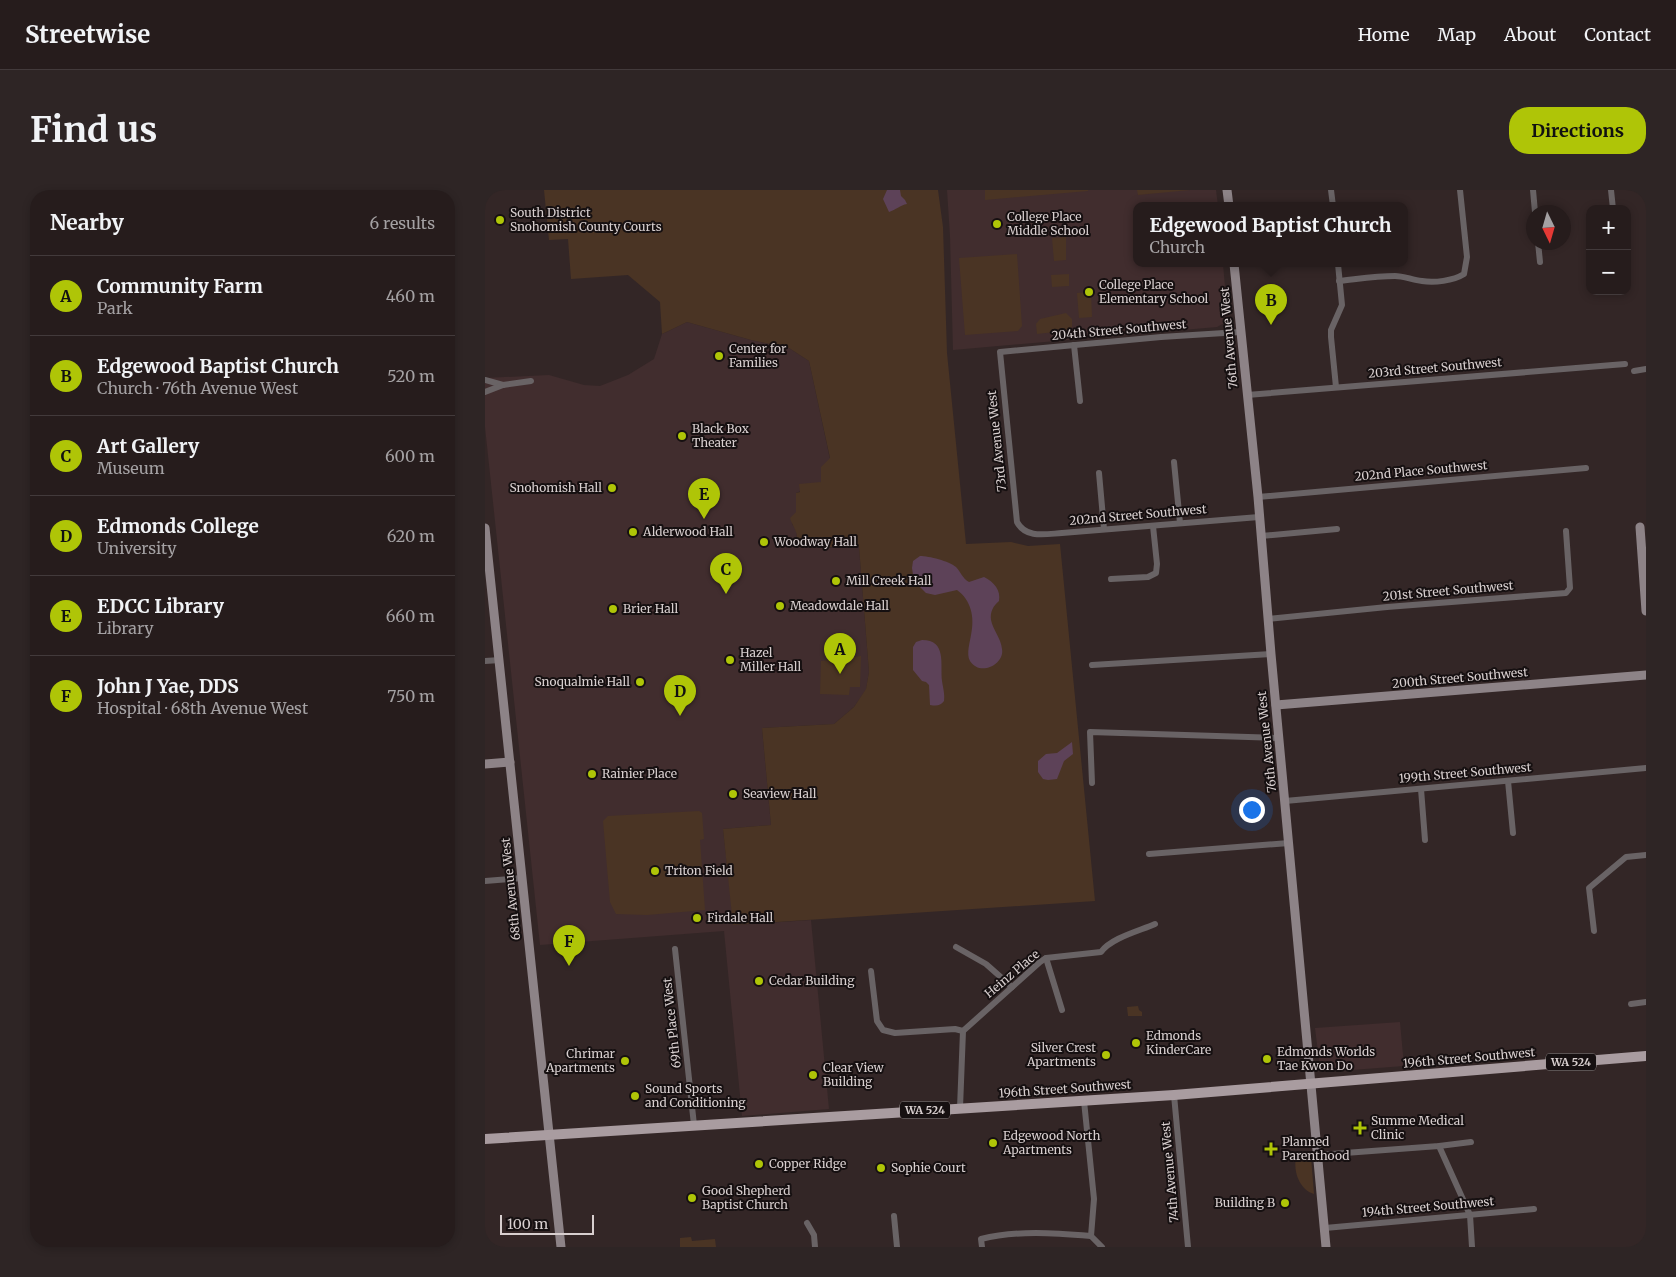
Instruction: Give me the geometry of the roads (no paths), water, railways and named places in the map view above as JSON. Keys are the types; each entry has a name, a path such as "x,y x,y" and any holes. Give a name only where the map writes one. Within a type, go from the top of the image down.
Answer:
{"main road":[{"name":"196th Street Southwest","path":"485,1139 1174,1095 1646,1056"}],"street":[{"path":"1339,281 1394,276 1408,277 1422,282 1458,278 1464,274 1467,257 1460,190"},
{"path":"1533,190 1534,205"},
{"path":"1611,190 1613,205"},
{"path":"1539,250 1540,262"},
{"name":"76th Avenue West","path":"1234,267 1258,497 1326,1247"},
{"path":"1336,387 1331,330 1342,304 1338,267"},
{"name":"204th Street Southwest","path":"999,352 1240,332"},
{"path":"1074,345 1080,401"},
{"name":"73rd Avenue West","path":"999,352 1017,522 1020,527"},
{"name":"203rd Street Southwest","path":"1247,395 1625,364"},
{"path":"1634,370 1646,369"},
{"path":"485,380 503,385"},
{"path":"485,392 503,385 531,381"},
{"path":"1175,462 1180,523"},
{"name":"202nd Place Southwest","path":"1258,497 1586,468"},
{"path":"1099,473 1104,530"},
{"name":"202nd Street Southwest","path":"1020,527 1025,532 1034,534 1259,517"},
{"path":"1111,579 1148,577 1155,573 1157,564 1153,526"},
{"path":"1640,527 1646,611"},
{"name":"68th Avenue West","path":"485,528 488,575 500,660 561,1247"},
{"path":"1261,536 1337,529"},
{"name":"201st Street Southwest","path":"1268,619 1387,607 1566,593 1570,588 1566,531"},
{"path":"1092,666 1271,654"},
{"path":"485,661 500,660"},
{"name":"200th Street Southwest","path":"1276,705 1646,675"},
{"path":"1093,783 1090,732 1279,738"},
{"path":"485,764 510,762"},
{"name":"199th Street Southwest","path":"1285,801 1646,768"},
{"path":"1508,780 1513,833"},
{"path":"1421,789 1425,840"},
{"path":"1149,854 1289,843"},
{"path":"1594,931 1589,888 1626,857 1646,855"},
{"path":"485,881 522,878"},
{"name":"Heinz Place","path":"963,1031 1046,958 1101,952 1106,946 1155,924"},
{"path":"956,947 986,964 1012,987"},
{"name":"69th Place West","path":"675,949 694,1125"},
{"path":"1046,958 1062,1010"},
{"path":"871,971 877,1021 883,1030 892,1032 955,1029 963,1031 960,1108"},
{"path":"1631,1004 1646,1002"},
{"name":"74th Avenue West","path":"1174,1095 1189,1247"},
{"path":"1084,1101 1094,1199 1091,1236"},
{"path":"1318,1155 1471,1142"},
{"path":"1439,1146 1469,1215 1472,1247"},
{"name":"194th Street Southwest","path":"1325,1228 1534,1209"},
{"path":"894,1216 897,1247"},
{"path":"807,1223 814,1235 815,1247"},
{"path":"982,1247 981,1239 996,1236 1051,1233 1091,1236 1102,1247"}],"place":[{"name":"South District Snohomish County Courts","path":"500,220"},
{"name":"College Place Middle School","path":"997,224"},
{"name":"College Place Elementary School","path":"1089,292"},
{"name":"Edgewood Baptist Church","path":"1271,325"},
{"name":"Center for Families","path":"719,356"},
{"name":"Black Box Theater","path":"682,436"},
{"name":"Snohomish Hall","path":"612,488"},
{"name":"EDCC Library","path":"704,519"},
{"name":"Alderwood Hall","path":"633,532"},
{"name":"Woodway Hall","path":"764,542"},
{"name":"Mill Creek Hall","path":"836,581"},
{"name":"Art Gallery","path":"726,594"},
{"name":"Meadowdale Hall","path":"780,606"},
{"name":"Brier Hall","path":"613,609"},
{"name":"Hazel Miller Hall","path":"730,660"},
{"name":"Community Farm","path":"840,674"},
{"name":"Snoqualmie Hall","path":"640,682"},
{"name":"Edmonds College","path":"680,716"},
{"name":"Rainier Place","path":"592,774"},
{"name":"Seaview Hall","path":"733,794"},
{"name":"Triton Field","path":"655,871"},
{"name":"Firdale Hall","path":"697,918"},
{"name":"John J Yae, DDS","path":"569,966"},
{"name":"Cedar Building","path":"759,981"},
{"name":"Edmonds KinderCare","path":"1136,1043"},
{"name":"Silver Crest Apartments","path":"1106,1055"},
{"name":"Edmonds Worlds Tae Kwon Do","path":"1267,1059"},
{"name":"Chrimar Apartments","path":"625,1061"},
{"name":"Clear View Building","path":"813,1075"},
{"name":"Sound Sports and Conditioning","path":"635,1096"},
{"name":"Summe Medical Clinic","path":"1360,1128"},
{"name":"Edgewood North Apartments","path":"993,1143"},
{"name":"Planned Parenthood","path":"1271,1149"},
{"name":"Copper Ridge","path":"759,1164"},
{"name":"Sophie Court","path":"881,1168"},
{"name":"Good Shepherd Baptist Church","path":"692,1198"},
{"name":"Building B","path":"1285,1203"}]}
